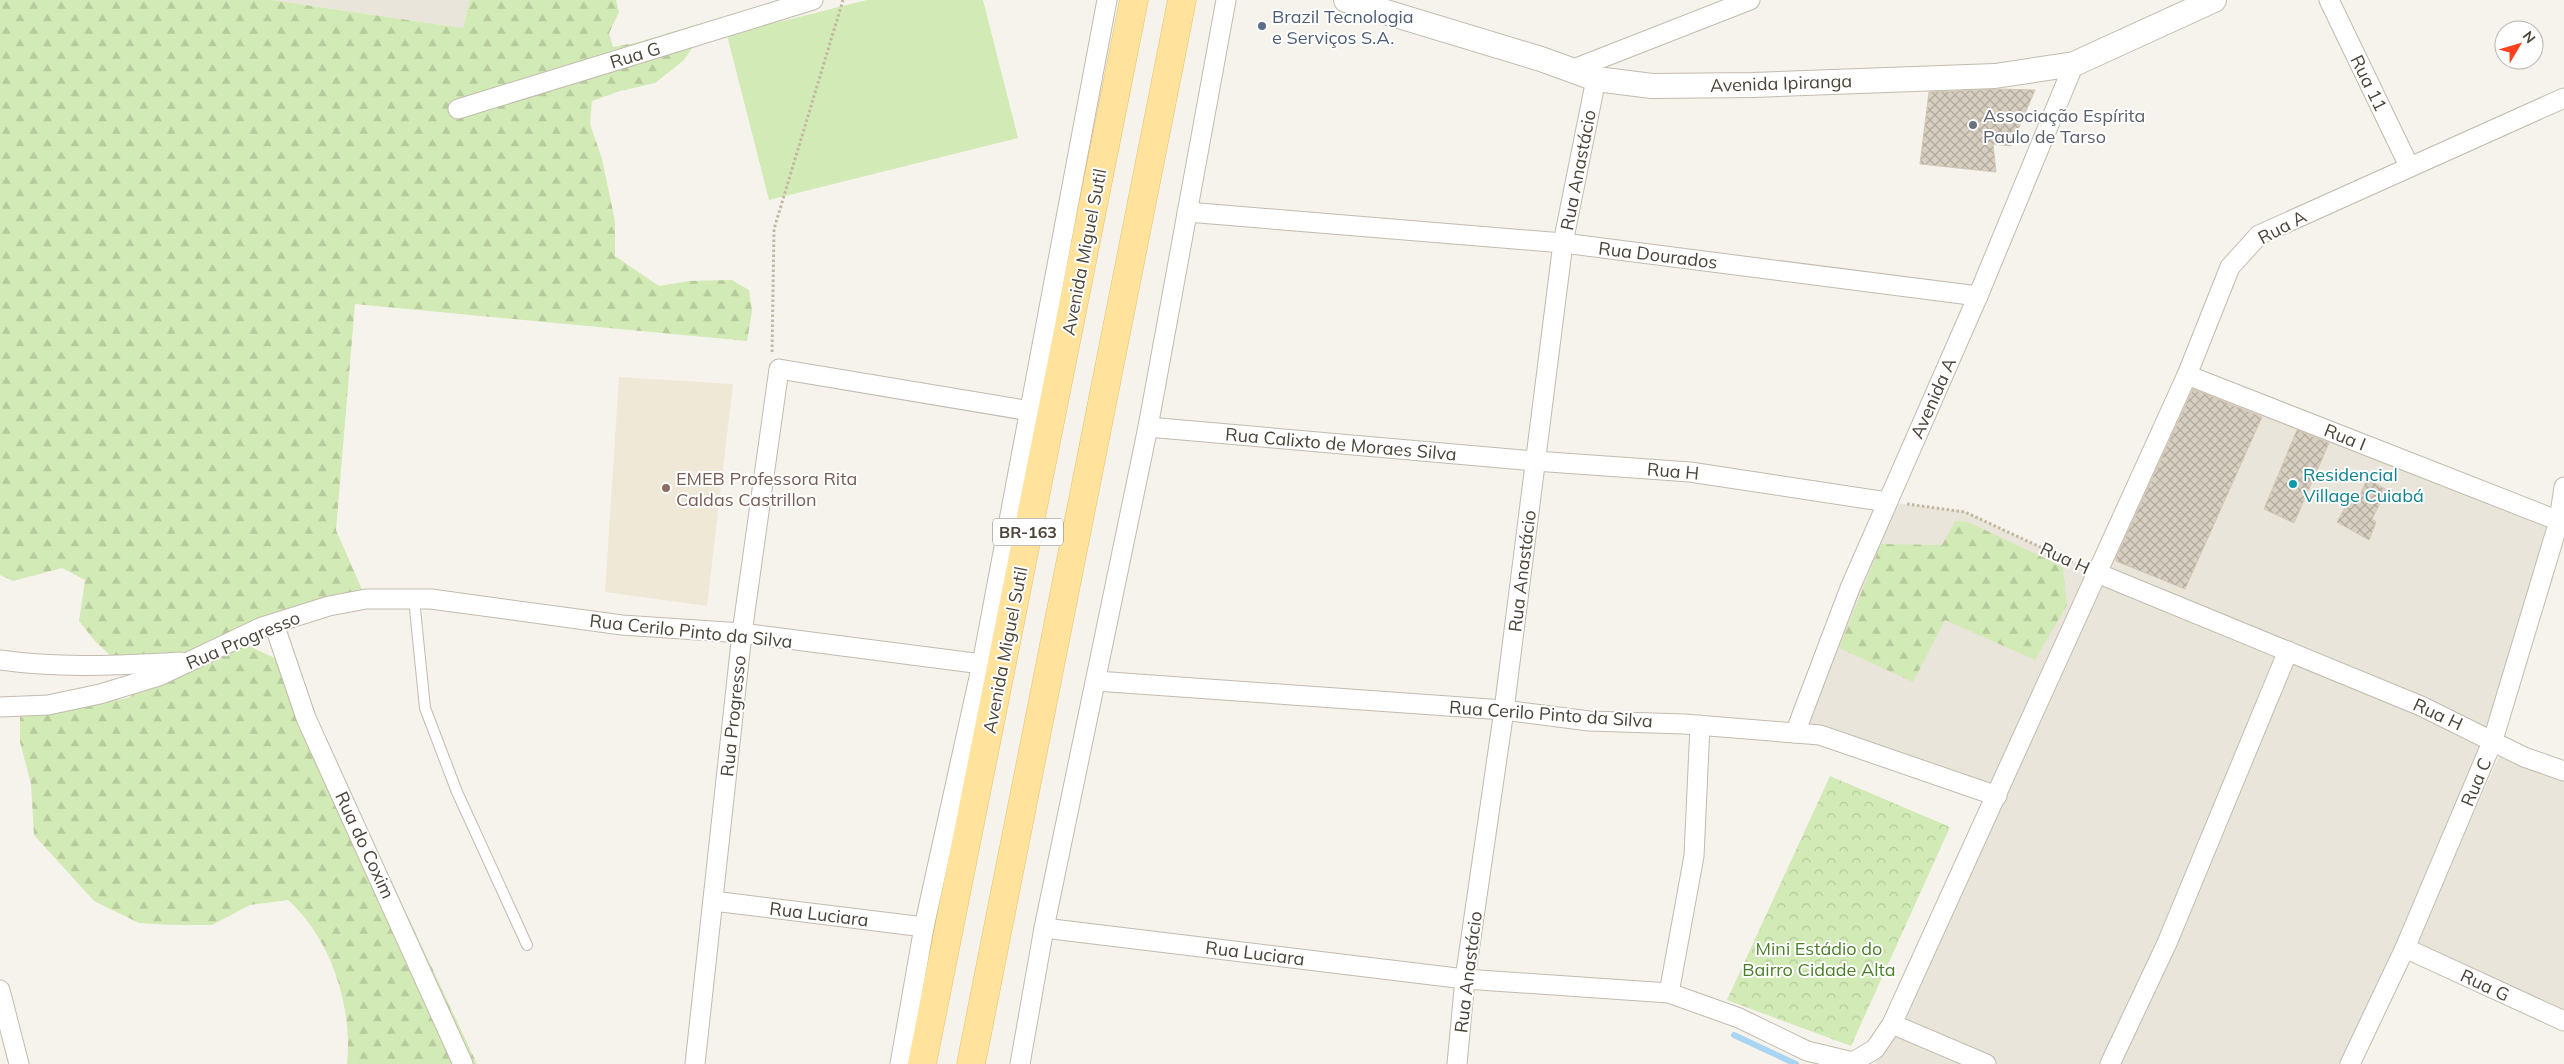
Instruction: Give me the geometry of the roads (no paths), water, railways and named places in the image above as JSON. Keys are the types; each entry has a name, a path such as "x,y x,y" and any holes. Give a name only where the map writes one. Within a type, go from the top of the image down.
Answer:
{"main road":[{"name":"Avenida Miguel Sutil","path":"922,1064 1134,0"},
{"name":"BR-163","path":"971,1064 1182,0"}],"street":[{"name":"Rua G","path":"458,109 813,0"},
{"name":"Avenida Miguel Sutil","path":"900,1064 924,927 982,664 1107,0"},
{"path":"1020,1064 1044,928 1148,427 1226,0"},
{"name":"Avenida Ipiranga","path":"1346,0 1596,79 1652,86 1753,86 1995,76 2074,64 2214,0"},
{"path":"1571,70 1750,0"},
{"name":"Rua 11","path":"2329,0 2409,166"},
{"name":"Avenida A","path":"1795,733 1850,588 1978,296 2074,64"},
{"name":"Rua Anastácio","path":"1457,1064 1465,979 1504,710 1563,243 1596,79"},
{"name":"Rua A","path":"1892,1024 2187,374 2230,267 2259,235 2564,98"},
{"name":"Rua Dourados","path":"1187,212 1563,243 1978,296"},
{"name":"Rua Progresso","path":"695,1064 742,633 779,369 1030,411"},
{"name":"Rua I","path":"2187,374 2559,522"},
{"name":"Rua Calixto de Moraes Silva","path":"1148,427 1535,461"},
{"name":"Rua H","path":"1535,461 1690,472 1887,502"},
{"name":"Rua C","path":"2350,1064 2406,948 2493,740 2559,522 2564,487"},
{"name":"Rua H","path":"2096,573 2421,706 2524,757 2564,771"},
{"name":"Rua Progresso","path":"0,707 48,705 100,694 159,676 274,624 329,606 366,599 431,599 490,608"},
{"name":"Rua Cerilo Pinto da Silva","path":"490,608 622,625 742,633 982,664"},
{"name":"Rua do Coxim","path":"274,624 306,718 463,1064"},
{"path":"2110,1064 2167,943 2288,651"},
{"path":"0,660 29,664 120,665 189,661"},
{"name":"Rua Cerilo Pinto da Silva","path":"1096,681 1504,710 1589,721 1700,725 1820,735 1997,796"},
{"path":"1669,993 1694,856 1700,725"},
{"name":"Rua Luciara","path":"713,901 924,927"},
{"name":"Rua Luciara","path":"1044,928 1465,979 1669,993 1739,1018 1807,1051 1853,1062 1875,1049 1892,1024"},
{"name":"Rua G","path":"2406,948 2564,1021"},
{"path":"0,990 19,1064"},
{"path":"1892,1024 1986,1064"}],"lane":[{"path":"414,599 425,708 458,792 527,945"}],"waterway":[{"path":"1734,1035 1796,1064"}],"place":[{"name":"Brazil Tecnologia e Serviços S.A.","path":"1262,26"},
{"name":"Associação Espírita Paulo de Tarso","path":"1973,125"},
{"name":"Residencial Village Cuiabá","path":"2293,484"},
{"name":"EMEB Professora Rita Caldas Castrillon","path":"666,488"}],"park label":[{"name":"Mini Estádio do Bairro Cidade Alta","path":"1819,958"}]}
